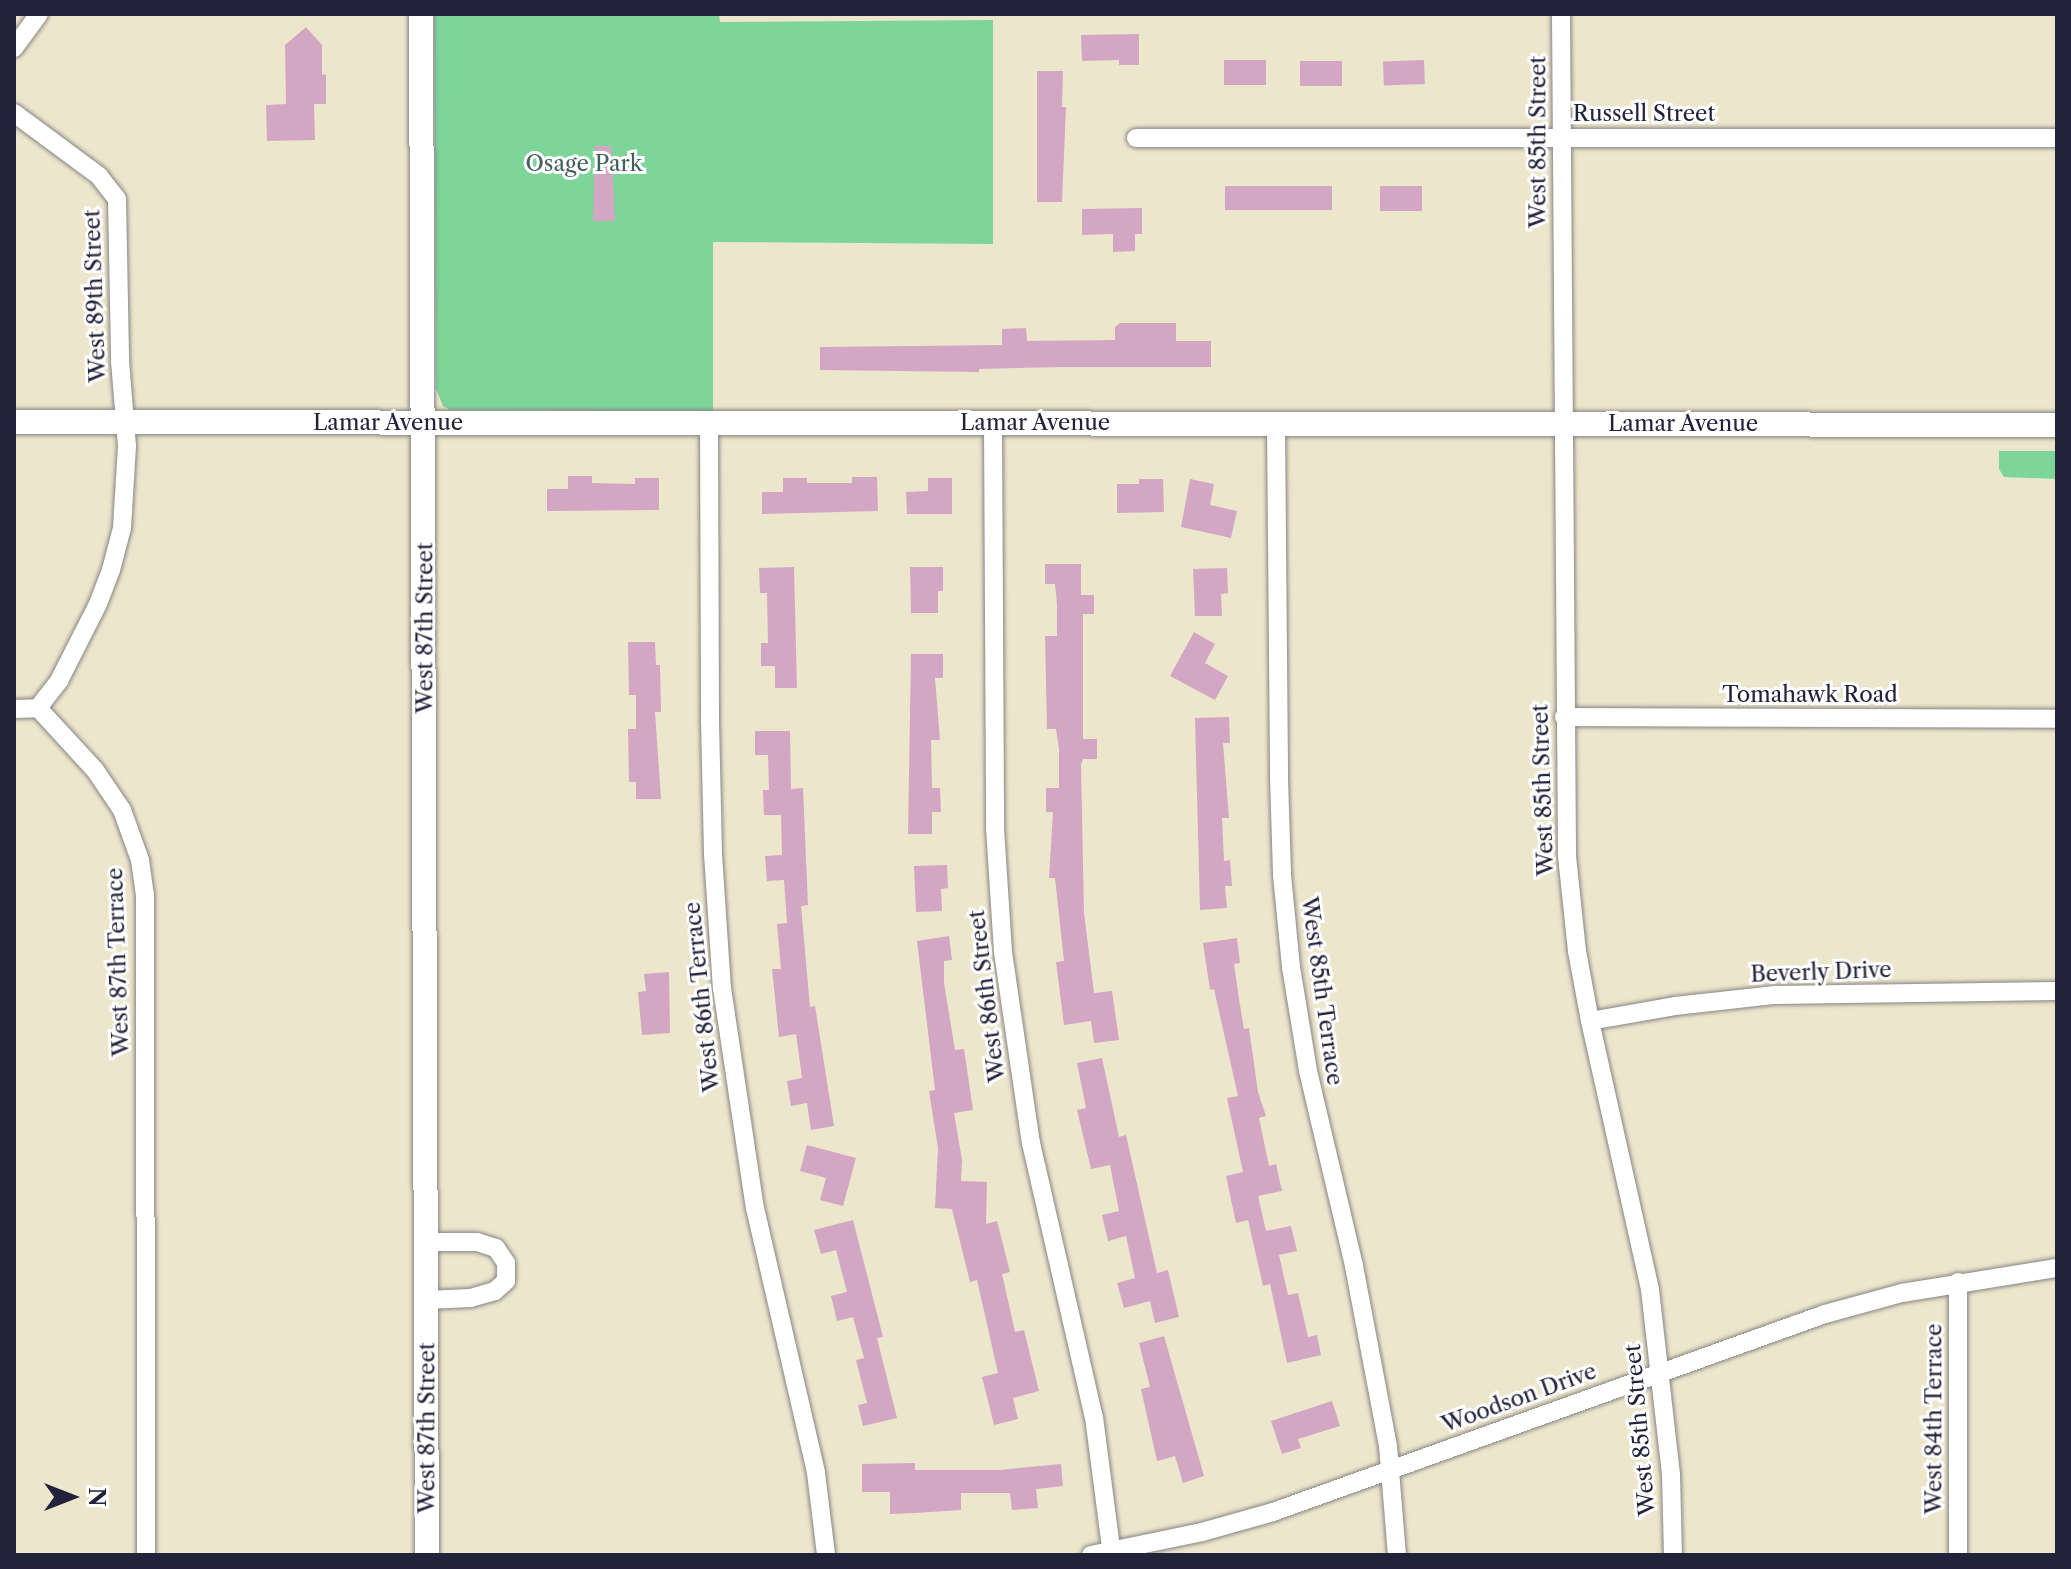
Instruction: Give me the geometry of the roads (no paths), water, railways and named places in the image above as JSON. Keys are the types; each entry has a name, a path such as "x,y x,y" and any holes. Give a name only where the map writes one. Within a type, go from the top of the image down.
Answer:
{"street":[{"path":"14,48 39,14"},
{"name":"West 87th Street","path":"421,14 427,1555"},
{"name":"West 85th Street","path":"1561,14 1567,856 1577,951 1590,1021 1650,1290 1662,1371 1671,1474 1673,1555"},
{"name":"West 89th Street","path":"14,113 99,176 117,199 123,422"},
{"name":"Russell Street","path":"1136,138 2057,138"},
{"name":"Lamar Avenue","path":"14,422 2057,425"},
{"path":"14,709 38,708 59,681 98,604 111,570 122,528 127,485 127,446 123,422"},
{"name":"West 86th Street","path":"993,423 995,828 1003,952 1031,1143 1094,1417 1112,1553"},
{"name":"West 86th Terrace","path":"709,424 710,721 722,988 755,1208 816,1473 826,1555"},
{"name":"West 85th Terrace","path":"1276,424 1279,778 1291,967 1311,1087 1363,1310 1388,1446 1397,1555"},
{"name":"West 87th Terrace","path":"38,708 95,770 122,810 140,860 145,894 146,1555"},
{"name":"Tomahawk Road","path":"1564,717 2057,719"},
{"name":"Beverly Drive","path":"1590,1021 1675,1006 1775,995 2057,991"},
{"path":"426,1242 477,1242 496,1248 506,1263 506,1281 495,1291 471,1298 426,1300"},
{"name":"Woodson Drive","path":"1091,1555 1202,1532 1273,1512 1825,1314 1958,1282 2057,1268"},
{"name":"West 84th Terrace","path":"1958,1282 1958,1555"}],"park label":[{"name":"Osage Park","path":"584,164"}]}
